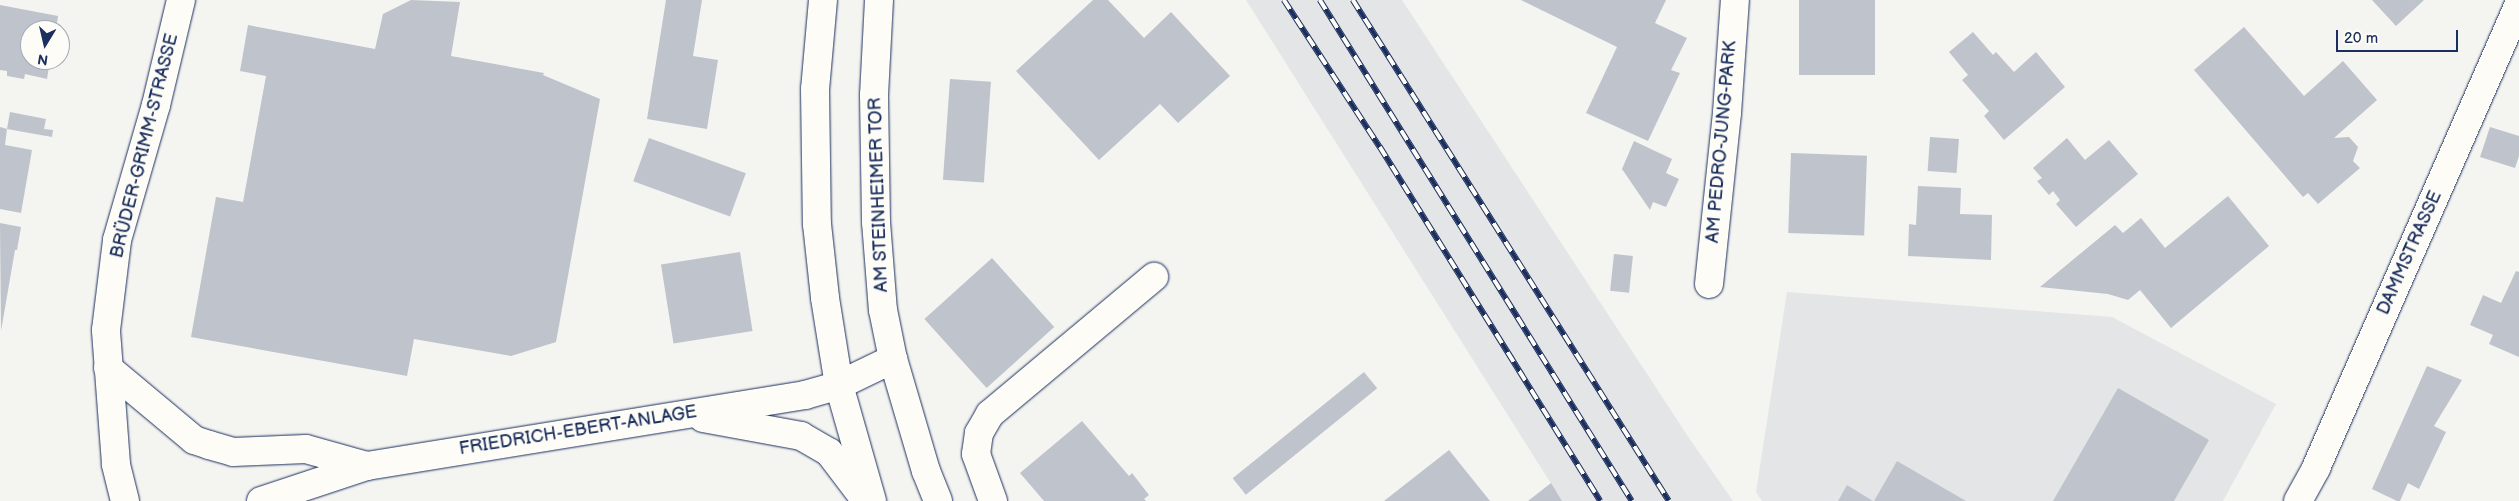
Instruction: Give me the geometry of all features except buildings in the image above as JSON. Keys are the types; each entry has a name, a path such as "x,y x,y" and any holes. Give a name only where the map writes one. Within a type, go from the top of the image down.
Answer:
{"main road":[{"name":"BRÜDER-GRIMM-STRASSE","path":"125,501 116,464 106,330 117,240 156,105 181,0"},
{"path":"823,0 815,89 817,224 825,298 839,385 872,501"},
{"name":"AM STEINHEIMER TOR","path":"879,0 874,95 876,222 883,310 893,359 926,471 938,501"},
{"name":"AM PEDRO-JUNG-PARK","path":"1709,284 1727,113 1735,0"},
{"name":"DAMMSTRASSE","path":"2298,501 2316,468 2519,4"},
{"path":"993,501 976,454 979,433 990,414 1154,277"},
{"name":"FRIEDRICH-EBERT-ANLAGE","path":"261,501 368,466 805,395 839,385 893,359"},
{"path":"108,368 194,440 209,446 233,452 306,449 368,466"},
{"path":"684,414 801,436 830,452 866,501"}],"shaded area":[{"path":"1246,0 1402,0 1689,438 1733,501 1562,501"},
{"path":"1787,292 2112,317 2276,404 2223,501 1762,501 1756,492"}],"railway":[{"path":"1284,0 1380,147 1600,501"},
{"path":"1320,0 1632,501"},
{"path":"1353,0 1669,501"}]}
